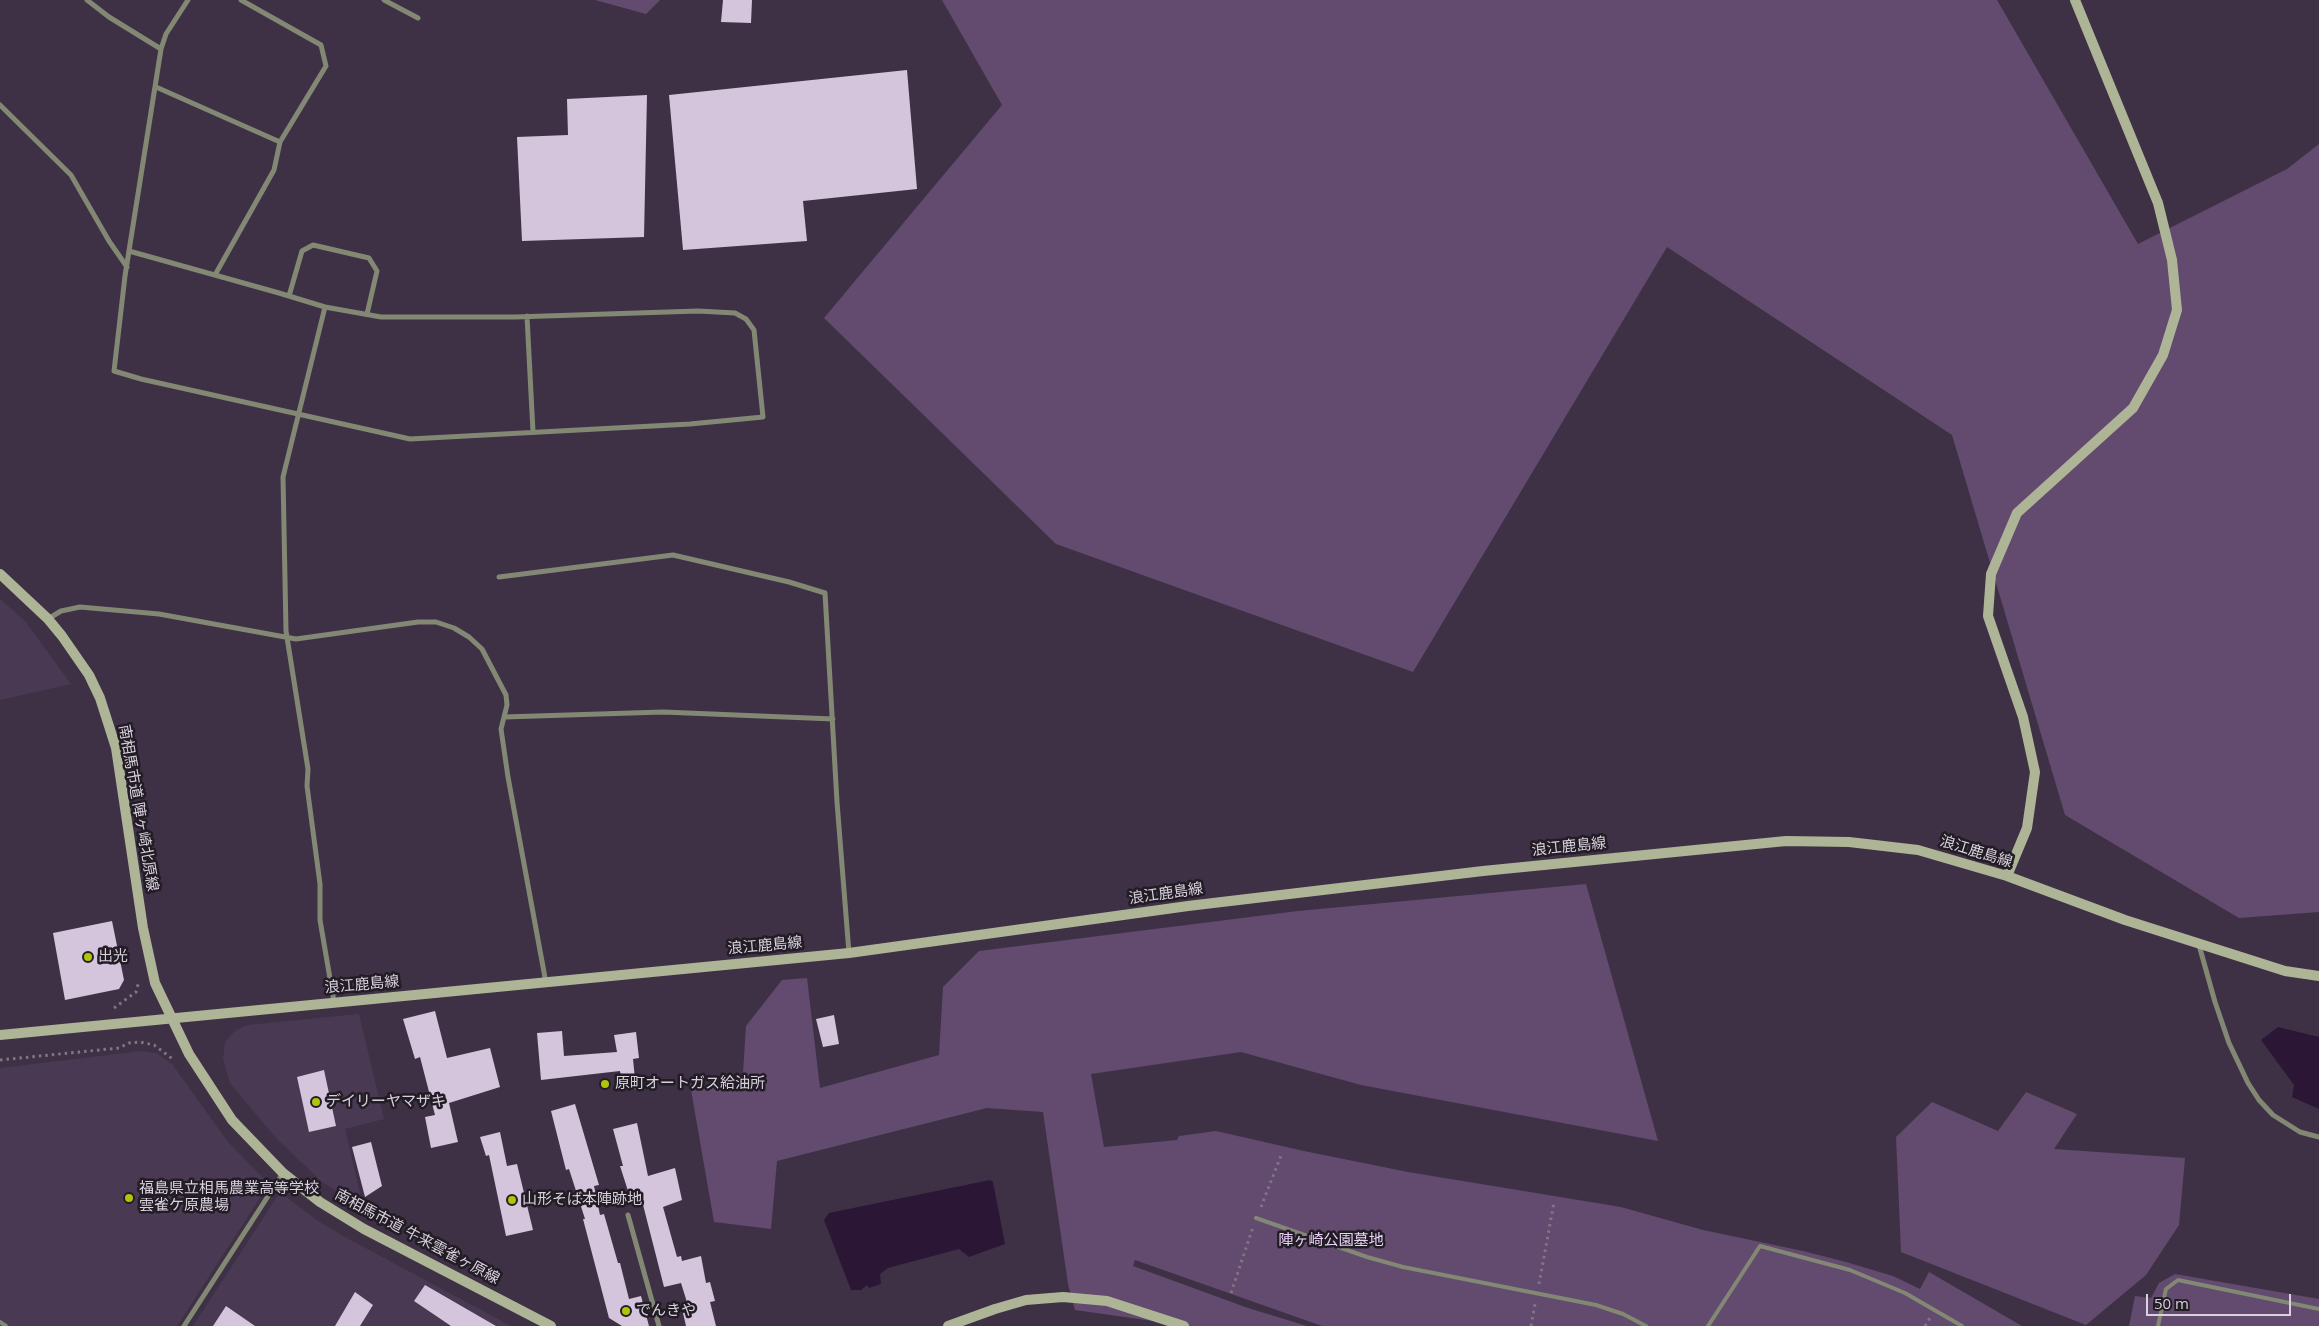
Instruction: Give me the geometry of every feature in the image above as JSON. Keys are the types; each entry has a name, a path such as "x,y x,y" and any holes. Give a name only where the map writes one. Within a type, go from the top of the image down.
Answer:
{"main road":[{"path":"2007,876 2027,828 2035,772 2023,717 1988,616 1991,574 2017,513 2132,408 2163,355 2176,310 2172,260 2158,203 2075,0"},
{"name":"南相馬市道 陣ヶ崎北原線","path":"0,574 48,619 89,675 109,723 118,763 142,928 156,983 171,1020"},
{"name":"浪江鹿島線","path":"0,1035 849,954 1188,906 1483,871 1786,841 1849,842 1910,849 2007,876 2125,920 2285,971 2319,976"},
{"name":"南相馬市道 牛来雲雀ヶ原線","path":"171,1020 189,1054 232,1120 283,1173 320,1202 364,1229 551,1326"},
{"path":"948,1326 1026,1300 1064,1297 1107,1301 1184,1326"}],"street":[{"path":"87,0 109,17 161,49"},
{"path":"130,251 325,308 381,317 527,316 664,312 735,313 746,318 754,330 763,418 690,424 410,438 140,379 114,370 127,266 161,49 166,34 188,0"},
{"path":"215,275 274,170 280,142 326,66 321,45 241,0"},
{"path":"384,0 418,18"},
{"path":"156,87 280,142"},
{"path":"0,105 71,175 109,241 127,266"},
{"path":"288,296 302,251 314,245 369,258 377,271 367,314"},
{"path":"325,308 283,478 287,638 308,769 307,786 320,884 320,920 334,1002"},
{"path":"527,316 534,432"},
{"path":"499,576 673,555 825,593 837,802 849,954"},
{"path":"48,619 60,611 80,607 159,614 296,639 418,622 436,622 454,628 469,637 482,650 506,695 507,705 502,729 508,777 546,982"},
{"path":"504,717 672,712 832,719"},
{"path":"2199,944 2215,1002 2229,1043 2248,1083 2259,1100 2273,1115 2300,1132 2319,1138"},
{"path":"184,1326 283,1173"},
{"path":"628,1215 659,1326"}],"lane":[{"path":"1256,1218 1367,1257 1596,1305 1623,1314 1646,1326"},
{"path":"1708,1326 1760,1246 1850,1270 1905,1294 1962,1326"},
{"path":"2158,1326 2166,1289 2178,1280 2319,1309"},
{"path":"0,1322 6,1326"}],"path":[{"path":"138,984 139,977"},
{"path":"0,1060 119,1048 129,1043 140,1042 154,1045 172,1058"},
{"path":"1532,1326 1554,1202"}],"shaded area":[{"path":"0,599 25,621 71,684 0,700"},
{"path":"359,1014 384,1119 345,1129 363,1206 322,1182 276,1138 230,1083 223,1059 225,1042 235,1031 247,1025"},
{"path":"2278,1027 2319,1037 2319,1109 2292,1097 2294,1085 2261,1040"},
{"name":"福島県立相馬農業高等学校 雲雀ケ原農場","path":"142,1051 157,1053 172,1064 228,1142 269,1184 177,1326 0,1326 0,1068"},
{"path":"990,1180 993,1182 1005,1244 969,1257 959,1249 888,1268 880,1274 881,1284 869,1288 867,1285 861,1290 851,1290 824,1220 829,1213"},
{"name":"福島県立相馬農業高等学校 雲雀ケ原農場","path":"280,1192 315,1219 345,1237 511,1326 193,1326"}],"green space":[{"path":"595,0 660,0 646,14"},
{"path":"942,0 1997,0 2138,244 2287,169 2319,144 2319,912 2239,918 2065,815 1952,435 1667,247 1413,672 1056,544 824,318 1002,105"},
{"name":"陣ヶ崎公園墓地","path":"1586,884 1658,1141 1361,1085 1241,1052 1091,1074 1104,1147 1177,1140 1179,1136 1216,1131 1408,1172 1621,1207 1703,1230 1846,1262 1893,1276 1920,1289 1929,1272 2022,1326 1322,1326 1135,1260 1133,1266 1248,1308 1307,1326 1188,1326 1075,1310 1068,1284 1043,1112 987,1108 777,1161 771,1229 714,1222 690,1084 742,1089 746,1026 782,980 807,978 820,1088 939,1055 943,987 979,951 1298,911"},
{"path":"2026,1092 2077,1114 2054,1149 2185,1158 2179,1225 2146,1275 2086,1325 1901,1252 1896,1137 1932,1102 1998,1131"},
{"path":"2175,1274 2319,1299 2319,1326 2129,1326 2135,1296 2151,1298 2159,1283"}],"building":[{"path":"723,0 752,0 751,23 721,22"},
{"path":"907,70 917,189 803,201 807,241 683,250 669,95"},
{"path":"647,95 644,237 522,241 517,137 568,135 567,99"},
{"name":"出光","path":"112,921 124,980 119,989 65,1000 53,933"},
{"path":"435,1011 447,1058 490,1048 500,1087 449,1103 458,1142 431,1148 425,1117 435,1115 420,1057 415,1059 403,1019"},
{"path":"834,1015 839,1044 823,1047 816,1019"},
{"path":"562,1031 564,1056 617,1052 614,1035 636,1032 639,1058 633,1059 636,1089 624,1090 620,1071 541,1080 537,1033"},
{"name":"デイリーヤマザキ","path":"324,1070 336,1126 309,1132 297,1077"},
{"path":"575,1104 599,1185 594,1186 600,1215 604,1214 618,1263 620,1263 629,1299 641,1296 649,1326 622,1326 609,1318 583,1219 585,1219 569,1169 566,1170 551,1111"},
{"path":"637,1123 648,1176 675,1168 682,1200 663,1207 677,1257 681,1256 682,1261 701,1256 706,1283 710,1282 715,1301 710,1302 716,1326 686,1326 683,1313 690,1312 681,1283 664,1287 640,1193 630,1197 620,1166 623,1166 613,1129"},
{"name":"山形そば本陣跡地","path":"500,1132 507,1166 517,1164 533,1230 506,1236 489,1155 486,1156 480,1137"},
{"path":"371,1142 382,1186 365,1197 352,1147"},
{"path":"425,1285 496,1326 451,1326 414,1301"},
{"path":"355,1292 373,1305 360,1326 335,1326"},
{"path":"226,1306 255,1326 213,1326"}],"place":[{"name":"出光","path":"88,957"},
{"name":"原町オートガス給油所","path":"605,1084"},
{"name":"デイリーヤマザキ","path":"316,1102"},
{"name":"福島県立相馬農業高等学校 雲雀ケ原農場","path":"129,1198"},
{"name":"山形そば本陣跡地","path":"512,1200"},
{"name":"でんきや","path":"626,1311"}]}
